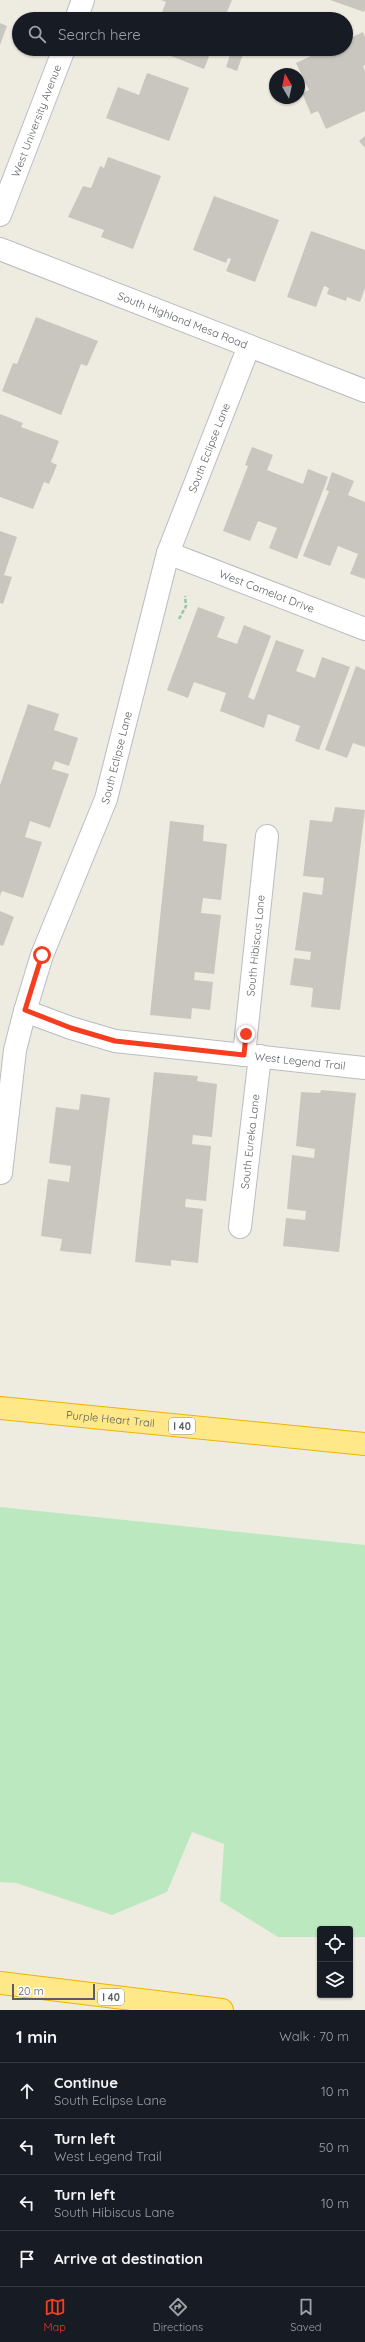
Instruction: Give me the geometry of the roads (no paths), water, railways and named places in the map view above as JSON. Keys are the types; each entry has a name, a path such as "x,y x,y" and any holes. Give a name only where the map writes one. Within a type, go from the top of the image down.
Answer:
{"highway":[{"name":"Purple Heart Trail","path":"0,1408 365,1444"},
{"name":"I 40","path":"0,1983 222,2010"}],"street":[{"path":"79,12 83,0"},
{"name":"West University Avenue","path":"0,215 61,56"},
{"name":"South Highland Mesa Road","path":"0,249 365,391"},
{"name":"South Eclipse Lane","path":"1,1172 15,1050 25,1010 42,955 106,799 168,553 249,346"},
{"name":"West Camelot Drive","path":"168,553 365,629"},
{"name":"South Hibiscus Lane","path":"252,1056 267,836"},
{"name":"West Legend Trail","path":"25,1010 71,1028 115,1041 365,1068"},
{"name":"South Eureka Lane","path":"240,1227 252,1056"}]}
